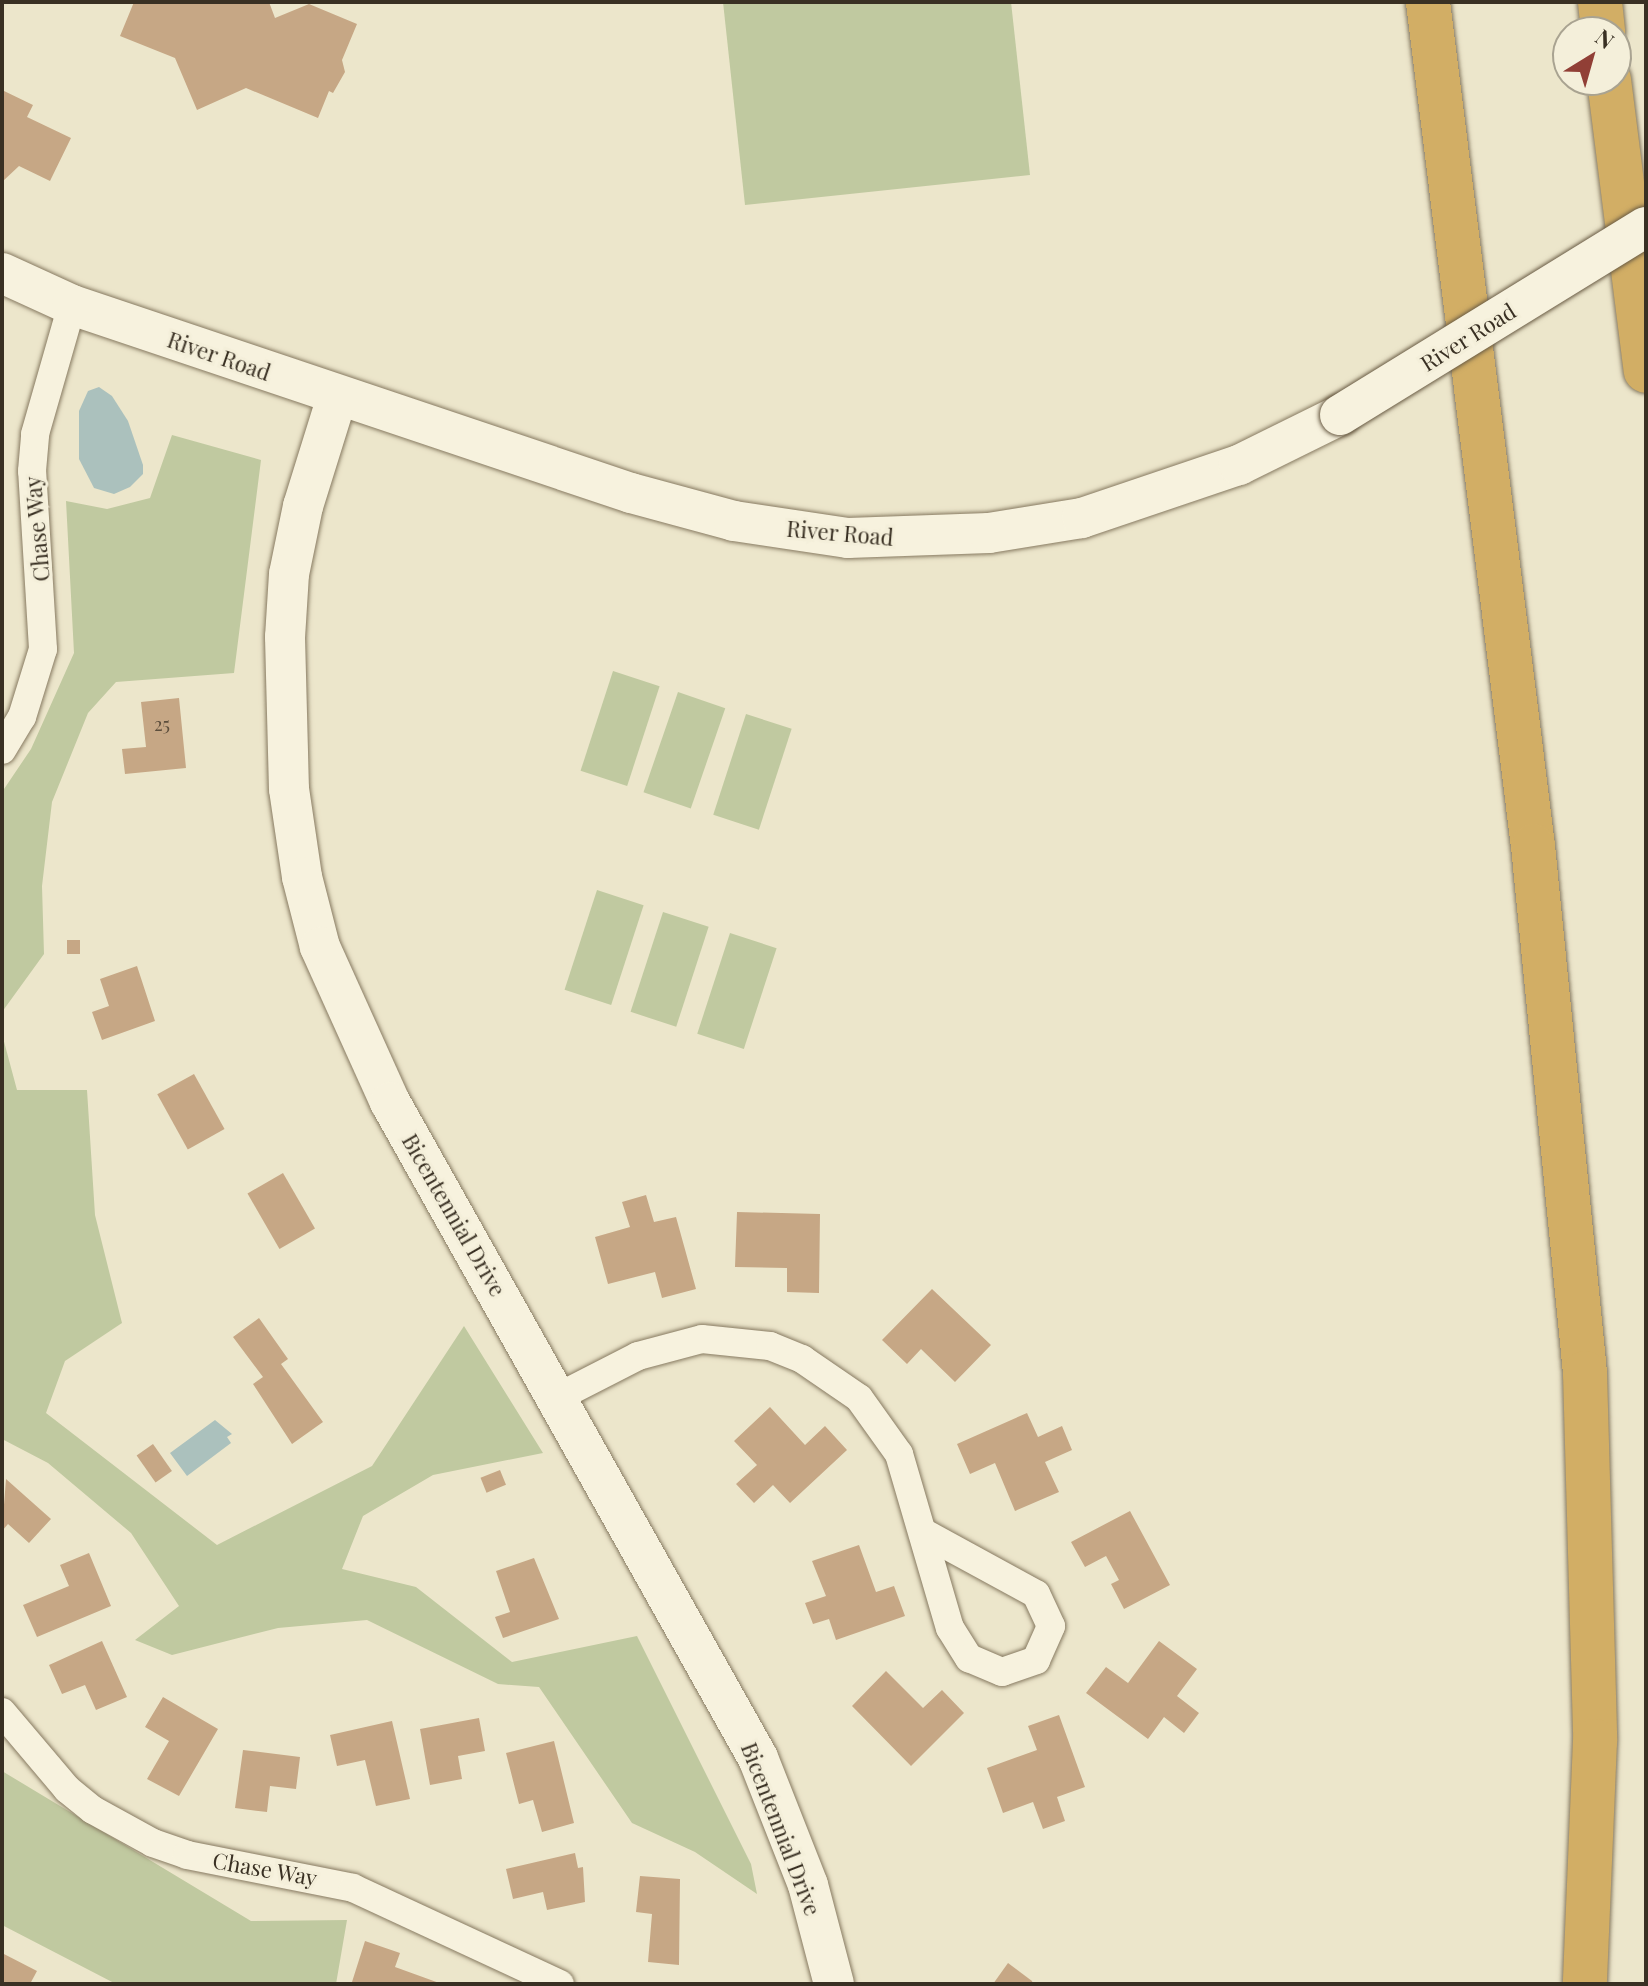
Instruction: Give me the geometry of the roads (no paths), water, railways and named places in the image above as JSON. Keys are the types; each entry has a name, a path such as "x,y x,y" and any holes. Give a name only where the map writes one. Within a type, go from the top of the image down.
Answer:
{"highway":[{"path":"1428,2 1533,846 1584,1358 1595,1741 1585,1984"},
{"path":"1611,96 1646,371"}],"street":[{"name":"River Road","path":"2,273 72,305 337,397 682,508 848,538 989,533 1082,518 1239,465 1340,415 1646,227"},
{"name":"Chase Way","path":"2,750 22,717 43,649 32,471 35,434 72,305"},
{"name":"Bicentennial Drive","path":"337,397 303,506 289,574 283,714 302,877 348,1019 390,1102 758,1758 808,1885 834,1984"},
{"path":"558,1397 669,1345 736,1339 770,1346 832,1376 881,1424 899,1454 926,1534 950,1628 969,1658 1002,1672 1036,1660 1051,1626 1036,1594 926,1534"},
{"name":"Chase Way","path":"2,1712 67,1789 93,1810 153,1843 359,1890 560,1984"}],"water":[{"path":"99,387 112,396 128,421 143,465 143,474 130,487 114,494 94,488 79,459 79,411 88,391"},
{"path":"215,1420 232,1434 227,1437 231,1443 187,1476 170,1453"}]}
